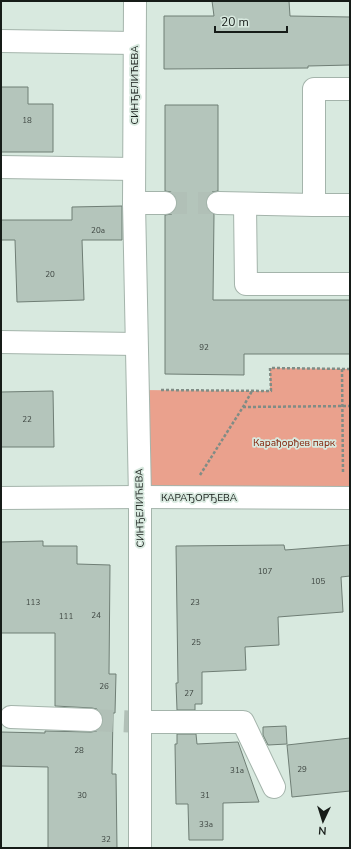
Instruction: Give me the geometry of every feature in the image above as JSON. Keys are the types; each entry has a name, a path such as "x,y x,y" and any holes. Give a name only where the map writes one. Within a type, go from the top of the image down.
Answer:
{"main road":[{"name":"СИНЂЕЛИЋЕВА","path":"134,1 134,203 140,497 140,848"},
{"path":"1,41 134,43"},
{"path":"314,205 314,89 350,89"},
{"path":"1,167 134,169"},
{"path":"134,203 165,203"},
{"path":"218,203 350,205"},
{"path":"245,204 246,284 350,284"},
{"path":"1,342 136,344"},
{"name":"КАРАЂОРЂЕВА","path":"1,498 347,498"},
{"path":"11,717 91,720"},
{"path":"140,722 244,722 274,787"}],"path":[{"path":"138,390 271,391 270,368 350,369"},
{"path":"342,369 342,406 347,498"},
{"path":"186,497 244,407 252,391"},
{"path":"244,407 350,406"}],"green space":[{"name":"Карађорђев парк","path":"270,368 350,369 350,498 140,497 138,390 270,391"}],"building":[{"path":"212,1 289,1 290,16 350,17 350,65 308,66 308,68 164,69 164,16 214,16"},
{"path":"1,87 28,87 28,104 53,104 53,152 1,152"},
{"path":"165,105 218,105 218,191 212,192 208,196 206,202 207,209 214,214 213,300 350,300 350,354 244,354 244,375 165,374 165,215 172,214 176,209 177,203 176,196 171,192 165,191"},
{"path":"122,206 122,240 82,240 84,300 17,302 15,240 1,240 1,220 72,220 72,207"},
{"path":"53,391 54,447 1,447 1,392"},
{"path":"43,541 43,546 77,546 77,564 110,565 109,674 116,674 115,713 113,713 112,774 116,774 117,848 48,848 48,767 1,766 1,732 91,732 97,731 102,726 103,721 102,714 97,709 55,706 55,633 1,633 1,542"},
{"path":"284,545 285,550 350,545 350,576 341,577 343,612 278,617 279,645 245,647 246,670 202,672 202,704 195,704 195,710 177,710 176,546"},
{"path":"286,726 287,744 268,745 263,735 263,727"},
{"path":"177,734 196,734 197,744 238,742 259,802 223,803 223,840 189,840 188,804 176,804 175,744 177,744"},
{"path":"350,738 350,791 292,797 287,745"}],"tunnel":[{"path":"165,203 218,203"},
{"path":"91,720 140,722"}]}
